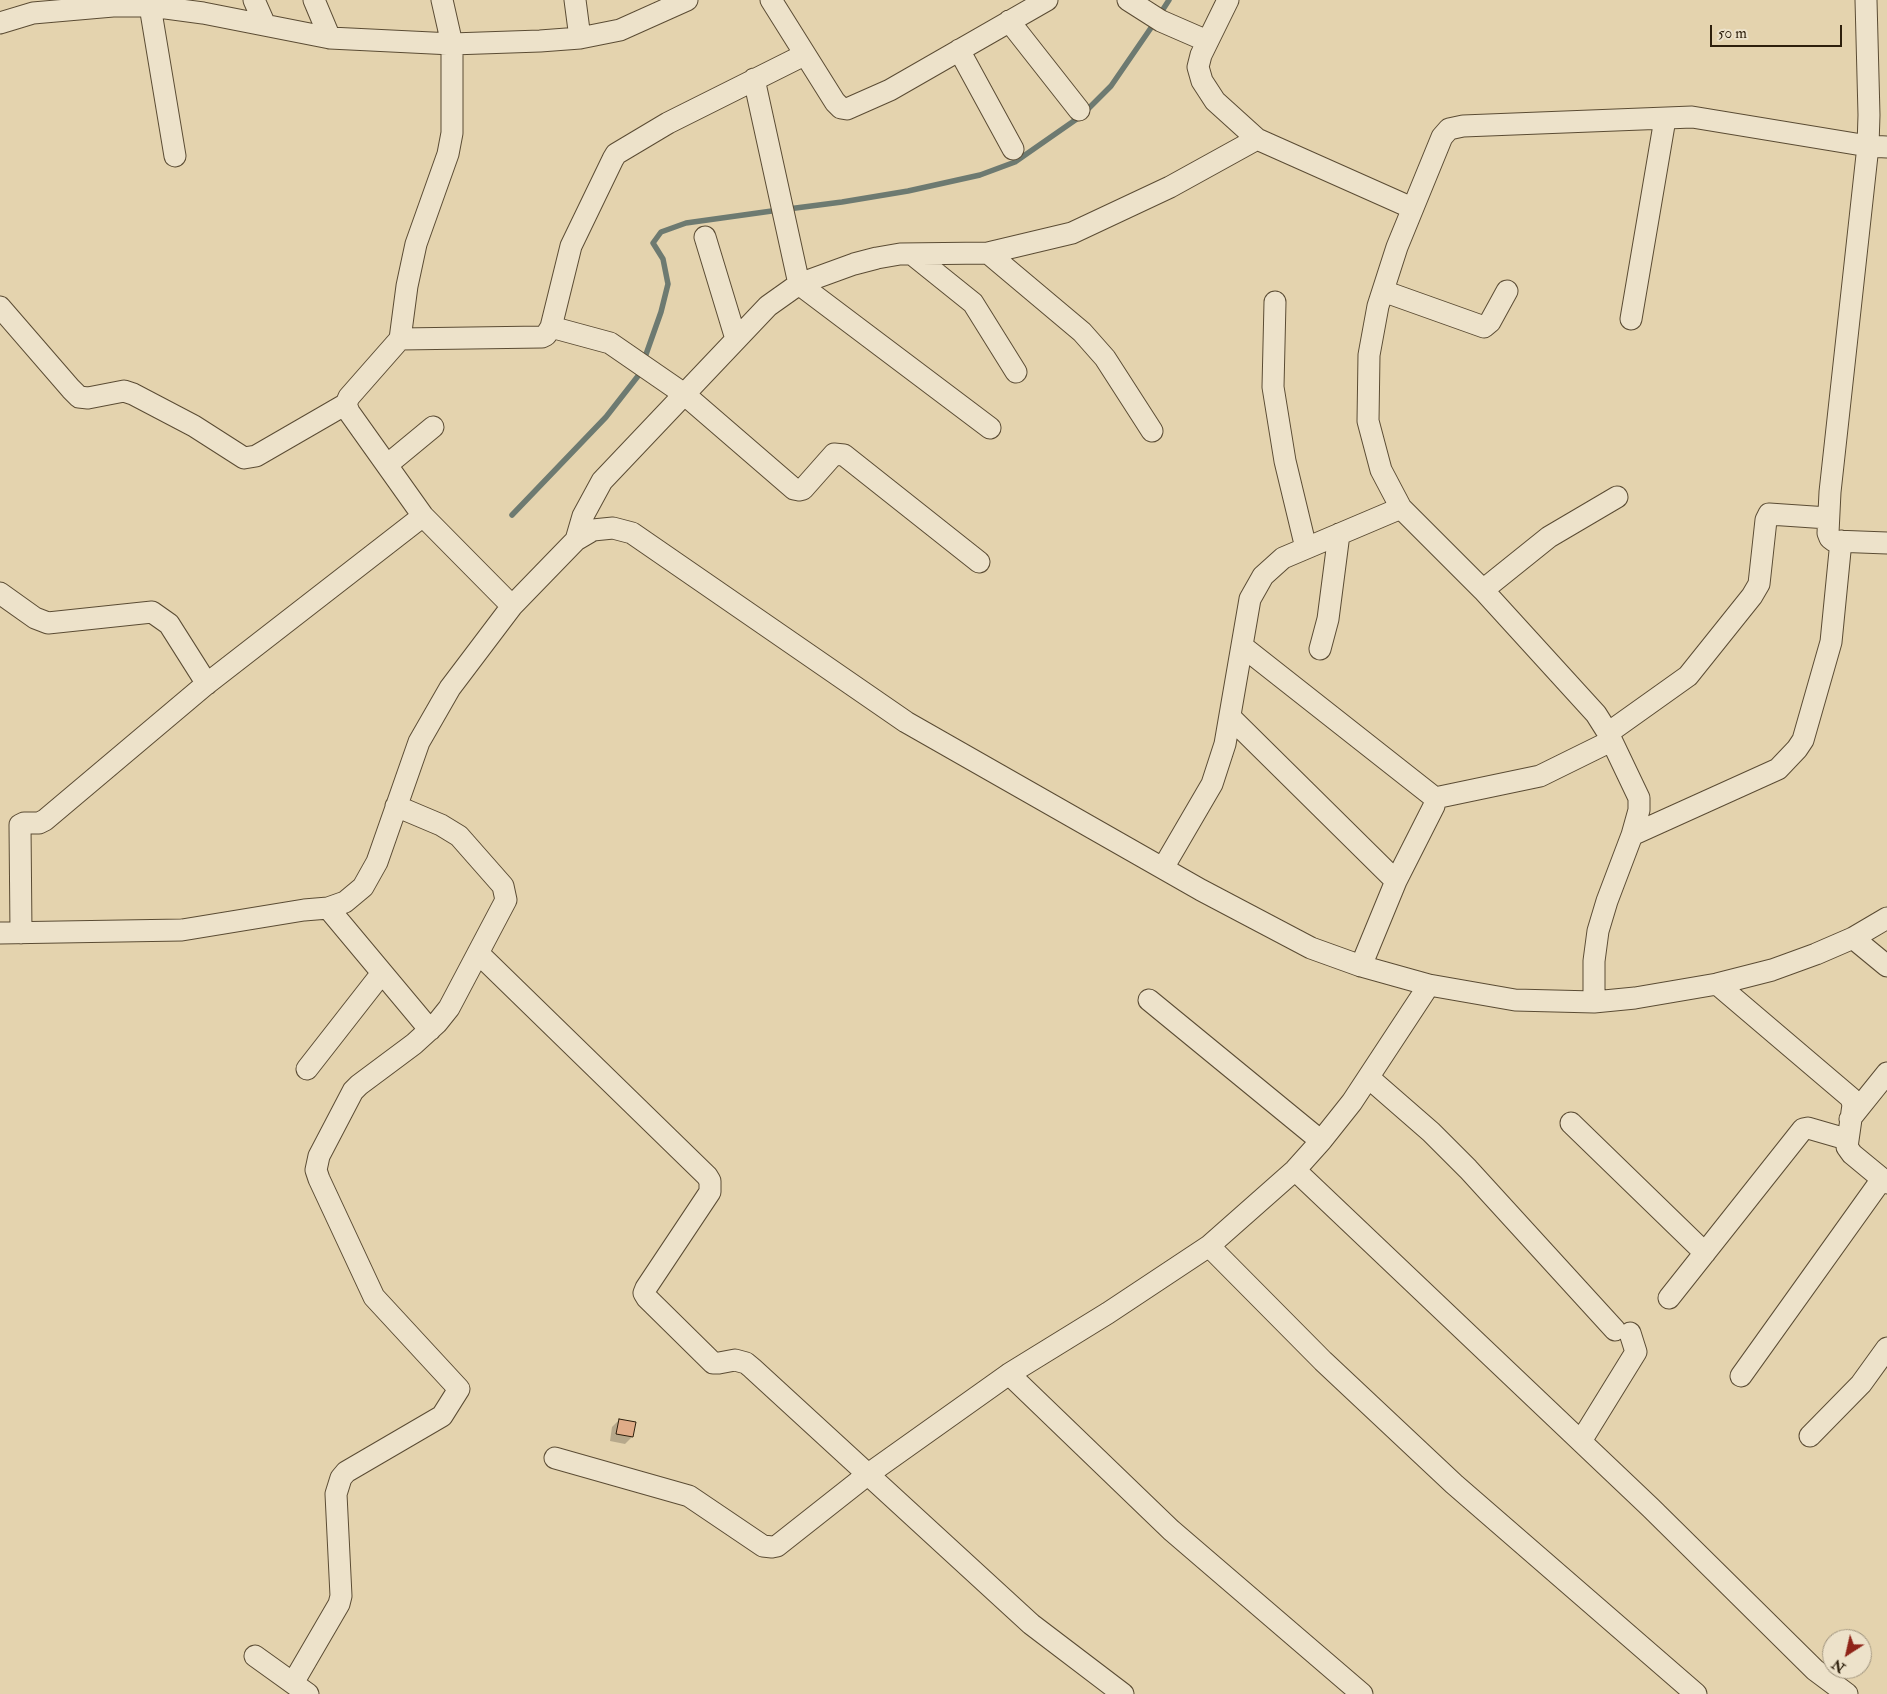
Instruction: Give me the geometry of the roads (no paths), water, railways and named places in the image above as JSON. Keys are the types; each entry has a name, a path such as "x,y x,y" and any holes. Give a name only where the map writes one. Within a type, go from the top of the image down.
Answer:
{"street":[{"path":"254,0 265,25"},
{"path":"314,0 330,38"},
{"path":"0,307 71,390 79,396 88,398 124,391 129,392 194,426 244,458 256,456 346,404 349,397 400,339 407,286 416,244 442,174 452,133 452,44 442,0"},
{"path":"575,0 580,38"},
{"path":"0,23 31,7 113,6 150,3 330,38 452,44 580,38 620,30 687,0"},
{"path":"771,0 804,55 841,108 847,108 890,90 1047,0"},
{"path":"1128,0 1156,19 1207,40"},
{"path":"1228,0 1207,40 1198,66 1202,81 1215,101 1257,139 1412,208"},
{"path":"1866,0 1869,115 1877,147 1828,518 1830,538 1841,541 1887,543"},
{"path":"150,3 175,156"},
{"path":"1009,21 1079,110"},
{"path":"960,50 1013,149"},
{"path":"400,339 542,337 546,335 551,327 571,246 612,159 620,151 668,123 804,55"},
{"path":"754,80 799,284 990,428"},
{"path":"1594,1002 1594,961 1598,931 1607,901 1632,835 1639,810 1639,798 1610,737 1596,714 1483,590 1401,508 1381,470 1368,421 1369,355 1383,291 1412,208 1442,136 1450,129 1463,126 1692,117 1877,147"},
{"path":"1631,319 1665,119"},
{"path":"576,540 583,516 602,481 768,306 799,284 854,264 900,254 988,253 1072,233 1170,187 1257,139"},
{"path":"705,237 736,340"},
{"path":"988,253 1082,332 1104,358 1152,431"},
{"path":"912,254 973,303 1016,372"},
{"path":"1383,291 1484,327 1490,322 1507,291"},
{"path":"1275,302 1274,395 1285,461 1306,548"},
{"path":"551,327 610,343 684,394 789,486 799,490 803,489 832,455 844,455 979,562"},
{"path":"346,404 349,412 423,516 512,606"},
{"path":"387,466 434,427"},
{"path":"1483,590 1548,537 1616,497"},
{"path":"1163,868 1212,784 1225,744 1250,599 1259,582 1283,558 1401,508"},
{"path":"1435,798 1540,776 1610,737 1688,676 1752,596 1758,584 1766,520 1769,514 1828,518"},
{"path":"423,516 207,684 45,820 39,823 24,823 20,826 10,933 182,930 304,910 328,908 345,902 363,887 377,862 419,742 450,688 512,606 576,540 593,530 613,528 632,533 906,722 1163,868 1311,948 1361,966 1429,984 1514,1000 1594,1002 1635,998 1716,984 1772,970 1853,938 1887,918"},
{"path":"1320,648 1328,620 1339,534"},
{"path":"1632,835 1778,769 1797,749 1803,740 1831,642 1841,541"},
{"path":"0,593 35,618 48,623 152,612 169,624 207,684"},
{"path":"1242,646 1435,798"},
{"path":"1230,717 1396,881"},
{"path":"1361,966 1396,881 1434,806 1435,798"},
{"path":"255,1656 301,1689 341,1596 336,1494 341,1478 346,1472 442,1416 459,1389 374,1297 316,1170 319,1156 353,1091 437,1023 448,1008 506,900 503,886 459,836 442,826 396,806"},
{"path":"328,908 430,1030"},
{"path":"1853,938 1887,966"},
{"path":"478,953 710,1181 710,1192 646,1288 644,1293 647,1298 713,1363 735,1360 746,1363 1031,1624 1124,1694"},
{"path":"307,1069 382,974"},
{"path":"555,1458 689,1496 763,1546 777,1546 868,1475 1009,1374 1108,1313 1209,1246 1295,1170 1321,1141 1369,1078 1429,984"},
{"path":"1716,984 1851,1098 1853,1105 1848,1129 1848,1150 1885,1181 1741,1376"},
{"path":"1149,1000 1321,1141"},
{"path":"1848,1129 1887,1073"},
{"path":"1369,1078 1437,1138 1468,1169 1622,1332 1636,1352 1581,1441"},
{"path":"1571,1123 1705,1253"},
{"path":"1669,1298 1803,1129 1848,1129"},
{"path":"1295,1170 1581,1441 1815,1670 1847,1694"},
{"path":"1209,1246 1323,1361 1454,1484 1696,1694"},
{"path":"1810,1436 1861,1384 1887,1348"},
{"path":"1009,1374 1171,1530 1362,1694"}],"waterway":[{"path":"1160,14 1169,0"},
{"path":"788,209 908,191 980,175 1015,162 1081,116 1111,86 1155,22"},
{"path":"644,360 661,312 668,284 663,259 653,243 661,232 686,223 779,210"},
{"path":"512,515 606,417 638,376 641,369"}]}
